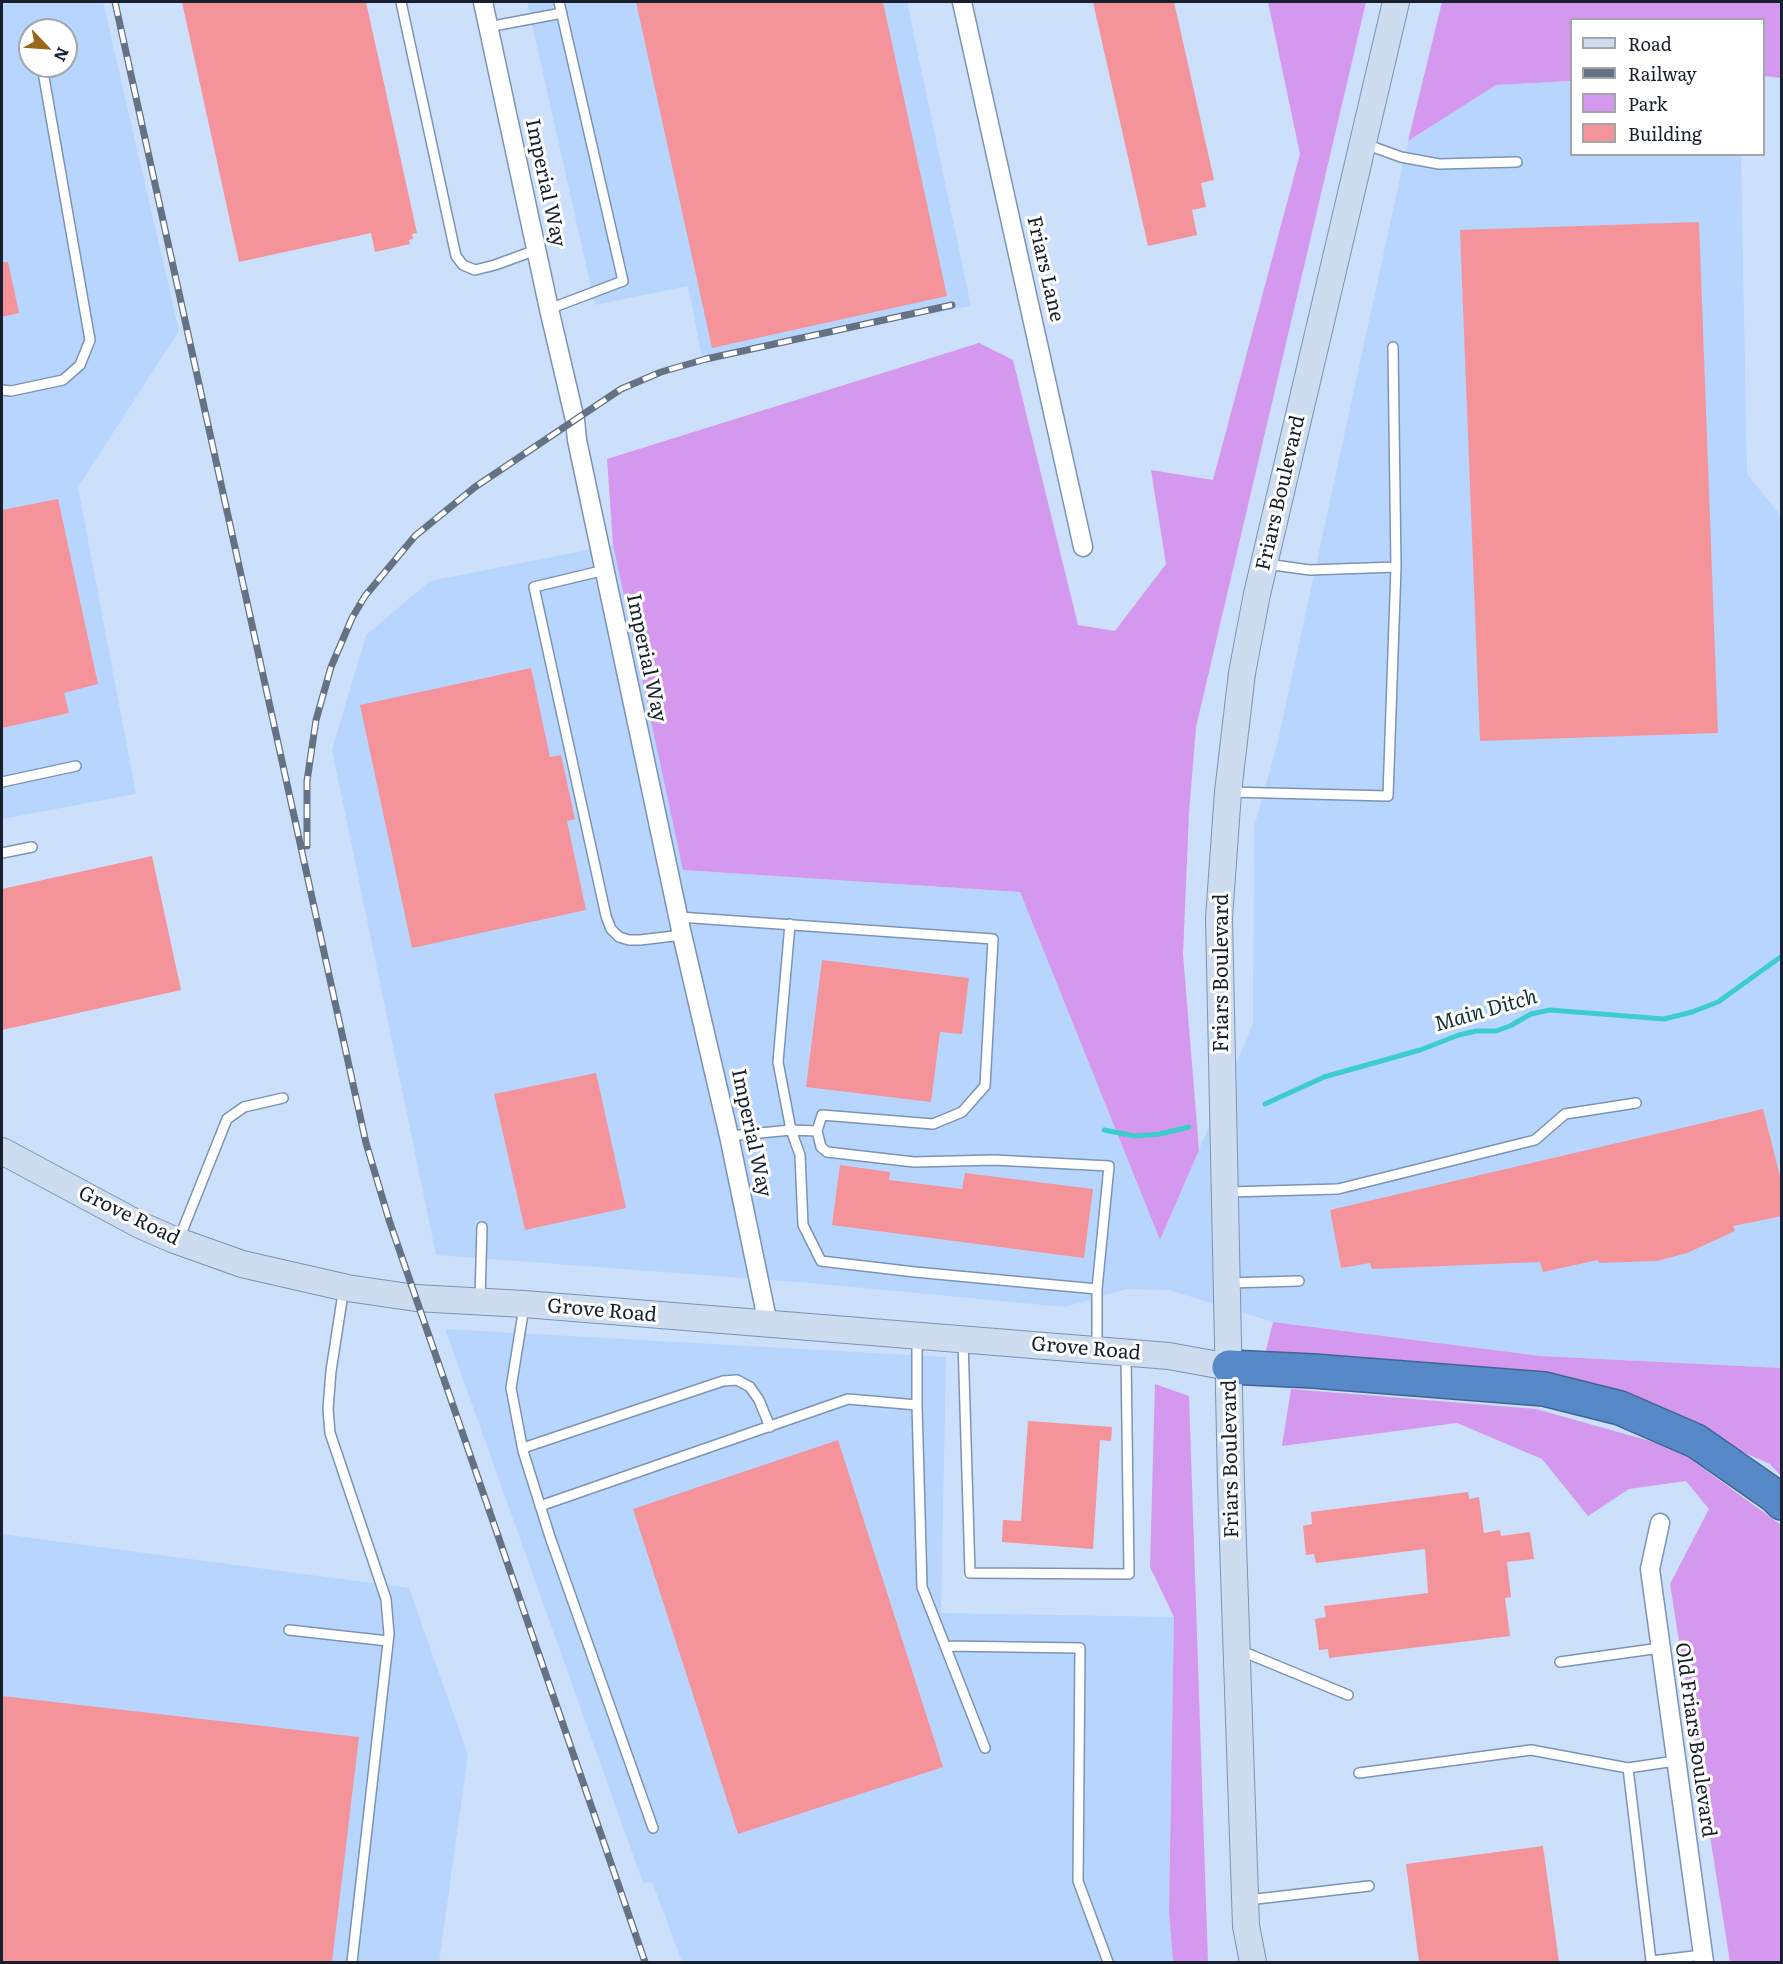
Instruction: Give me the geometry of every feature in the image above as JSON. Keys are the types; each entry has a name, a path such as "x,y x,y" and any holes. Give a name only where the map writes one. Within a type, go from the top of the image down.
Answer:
{"highway":[{"path":"1229,1367 1313,1371 1544,1389 1620,1408 1696,1441 1782,1503"}],"main road":[{"name":"Friars Boulevard","path":"1253,1962 1246,1926 1236,1648 1219,918 1228,792 1242,673 1264,564 1396,2"},
{"name":"Grove Road","path":"2,1150 140,1225 178,1241 242,1264 344,1287 416,1298 524,1304 1169,1356 1229,1367"}],"street":[{"name":"Imperial Way","path":"483,2 575,420 577,440 768,1324"},
{"name":"Friars Lane","path":"962,2 1083,547"},
{"name":"Old Friars Boulevard","path":"1660,1523 1650,1569 1703,1959"}],"lane":[{"path":"401,2 456,256 463,265 475,270 536,250"},
{"path":"549,309 623,280 559,2"},
{"path":"488,27 562,13"},
{"path":"2,390 11,391 63,380 80,365 90,340 44,78"},
{"path":"1363,143 1401,157 1439,164 1517,162"},
{"path":"1228,792 1388,796 1396,567 1393,346"},
{"path":"1264,564 1310,570 1396,567"},
{"path":"605,570 534,587 606,916 611,929 619,937 629,940 640,940 681,926 790,924 993,939 985,1086 962,1112 933,1124 822,1115 817,1131 821,1147 827,1152 903,1161 994,1160 1109,1166 1097,1289 1097,1350"},
{"path":"2,782 76,766"},
{"path":"2,853 32,847"},
{"path":"790,924 778,1062 791,1130 801,1155 803,1224 820,1261 1097,1289"},
{"path":"178,1241 227,1119 244,1107 283,1098"},
{"path":"1225,1192 1338,1189 1535,1140 1565,1114 1636,1103"},
{"path":"729,1136 791,1130 817,1131"},
{"path":"480,1301 482,1227"},
{"path":"1227,1283 1299,1281"},
{"path":"344,1287 331,1371 328,1409 330,1433 386,1599 389,1634 352,1962"},
{"path":"524,1304 511,1388 523,1448 540,1506 653,1828"},
{"path":"917,1336 922,1587 985,1748"},
{"path":"963,1339 970,1573 1129,1574 1126,1353"},
{"path":"523,1448 723,1381 737,1380 750,1387 759,1400 770,1427"},
{"path":"540,1506 848,1400 917,1405"},
{"path":"290,1629 388,1641"},
{"path":"946,1646 1080,1648 1078,1881 1108,1962"},
{"path":"1236,1648 1348,1695"},
{"path":"1560,1662 1660,1648"},
{"path":"1359,1773 1531,1750 1628,1768 1675,1761"},
{"path":"1628,1768 1647,1962 1703,1959"},
{"path":"1245,1901 1369,1886"}],"shaded area":[{"path":"2,2 103,2 179,331 78,487 136,794 2,819"},
{"path":"527,2 907,2 971,306 702,358 688,286 595,305"},
{"path":"1570,81 1570,156 1741,156 1747,474 1782,517 1781,1368 1541,1356 1273,1322 1169,1290 1127,1289 1065,1307 810,1283 436,1255 332,750 366,635 430,581 613,545 683,870 1020,892 1160,1240 1253,1024 1254,827 1277,745 1408,141 1496,85"},
{"path":"445,1329 946,1357 941,1613 1174,1617 1169,1912 1173,1962 682,1962 652,1882 643,1883"},
{"path":"2,1534 409,1588 468,1755 439,1962 2,1962"}],"green space":[{"path":"1268,2 1366,2 1196,727 1189,813 1183,954 1199,1150 1160,1240 1020,892 683,870 613,545 607,459 979,343 1013,360 1078,625 1115,631 1166,564 1151,470 1213,480 1300,154"},
{"path":"1442,2 1781,2 1781,78 1765,76 1765,18 1570,18 1570,81 1496,85 1408,141"},
{"path":"1273,1322 1541,1356 1781,1368 1781,1476 1770,1464 1579,1380 1265,1354"},
{"path":"1155,1384 1189,1396 1208,1962 1173,1962 1169,1912 1174,1617 1150,1567"},
{"path":"1291,1389 1536,1409 1675,1448 1781,1525 1781,1962 1730,1962 1670,1584 1709,1509 1686,1481 1629,1489 1588,1516 1542,1459 1457,1423 1282,1446"}],"building":[{"path":"182,2 366,2 417,233 412,234 413,239 409,240 410,244 375,252 371,233 239,262"},
{"path":"636,2 883,2 947,296 712,348"},
{"path":"1093,2 1174,2 1214,180 1201,183 1206,207 1192,210 1197,235 1148,246"},
{"path":"1699,222 1718,733 1480,741 1460,230"},
{"path":"2,262 8,262 19,313 2,317"},
{"path":"58,499 98,684 64,693 69,713 2,728 2,510"},
{"path":"531,668 550,757 561,755 575,819 567,821 586,910 412,948 360,705"},
{"path":"152,856 181,990 2,1030 2,889"},
{"path":"822,960 969,978 962,1034 940,1032 931,1102 806,1087"},
{"path":"596,1073 626,1208 525,1230 494,1094"},
{"path":"1763,1109 1782,1184 1782,1216 1733,1226 1735,1231 1687,1253 1657,1261 1599,1263 1598,1260 1543,1272 1540,1262 1372,1269 1370,1263 1341,1268 1330,1210"},
{"path":"840,1165 890,1172 889,1180 962,1189 965,1173 1093,1189 1084,1258 832,1225"},
{"path":"1028,1421 1112,1427 1111,1441 1100,1440 1093,1549 1002,1542 1003,1520 1021,1521"},
{"path":"838,1440 943,1767 738,1834 633,1509"},
{"path":"1468,1492 1469,1499 1479,1497 1484,1533 1500,1530 1501,1536 1530,1532 1534,1559 1507,1562 1511,1597 1505,1598 1510,1636 1329,1658 1328,1649 1319,1650 1315,1619 1326,1617 1324,1606 1428,1593 1425,1549 1316,1563 1314,1554 1306,1555 1303,1526 1312,1524 1311,1512"},
{"path":"2,1696 359,1737 332,1962 2,1962"},
{"path":"1543,1846 1559,1962 1419,1962 1406,1864"}],"waterway":[{"name":"Main Ditch","path":"1265,1104 1324,1077 1420,1050 1459,1035 1476,1031 1496,1031 1531,1014 1550,1010 1664,1019 1692,1012 1718,1002 1782,956"},
{"name":"Main Ditch","path":"1104,1130 1135,1136 1160,1134 1189,1127"}],"railway":[{"path":"115,2 366,1143 389,1220 645,1962"},
{"path":"307,846 307,781 316,720 331,667 352,618 365,596 415,536 475,487 621,389 661,372 706,359 952,305"}]}
